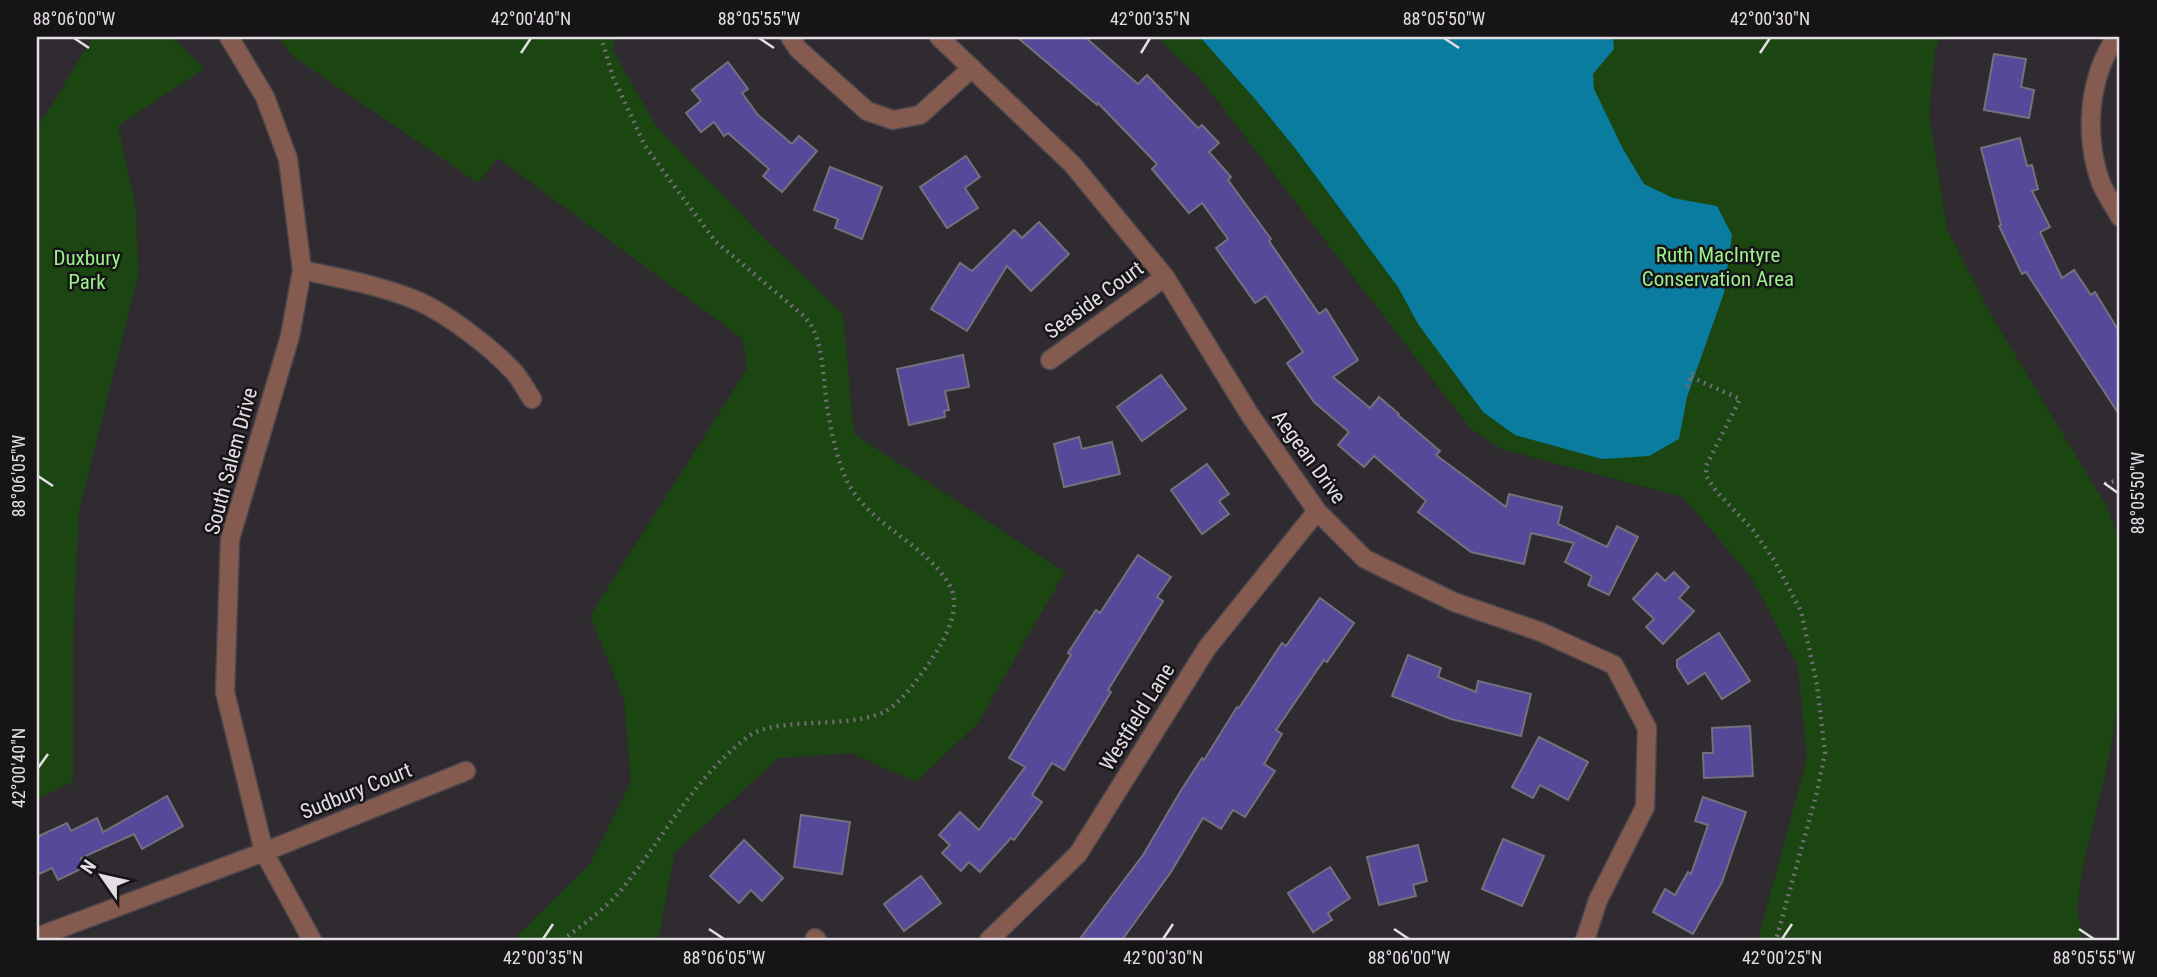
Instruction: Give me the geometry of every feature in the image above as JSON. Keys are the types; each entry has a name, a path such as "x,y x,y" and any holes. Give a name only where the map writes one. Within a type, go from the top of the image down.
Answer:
{"street":[{"name":"South Salem Drive","path":"229,37 265,97 288,159 302,270 289,336 230,539 225,692 264,852 312,940"},
{"path":"790,37 798,49 867,111 893,120 920,115 972,68"},
{"name":"Aegean Drive","path":"939,37 1073,165 1165,277 1250,415 1317,511 1365,559 1454,602 1541,632 1614,666 1647,728 1645,807 1598,900 1585,940"},
{"path":"2116,37 2097,76 2090,120 2094,157 2102,186 2120,217"},
{"path":"302,270 391,290 449,318 497,355 516,374 532,399"},
{"name":"Seaside Court","path":"1050,360 1165,277"},
{"name":"Westfield Lane","path":"989,940 1078,854 1207,648 1317,511"},
{"name":"Sudbury Court","path":"37,937 264,852 466,771"}],"path":[{"path":"562,940 593,917 621,890 699,783 750,735 773,726 868,717 887,711 910,689 934,657 949,629 954,606 953,591 943,576 922,554 870,510 849,484 828,409 814,330 804,316 716,242 645,146 613,77 601,37"},
{"path":"1686,387 1694,378 1694,369"},
{"path":"1694,378 1740,398 1706,466 1706,477 1753,530 1780,570 1801,611 1817,685 1825,753 1817,792 1776,940"},
{"path":"2105,484 2120,479"}],"green space":[{"name":"Duxbury Park","path":"93,37 172,37 204,69 118,126 136,209 138,275 79,510 73,635 73,782 37,799 37,129"},
{"path":"278,37 615,37 612,49 656,126 763,237 843,314 854,434 1065,572 978,723 916,782 851,753 779,758 675,852 658,940 513,940 590,864 631,781 624,700 590,616 747,369 743,339 498,158 478,183 291,55"},
{"name":"Ruth MacIntyre Conservation Area","path":"1156,37 1941,37 1935,50 1929,115 1947,229 1990,313 2107,507 2120,542 2120,686 2111,748 2082,871 2077,910 2083,940 1758,940 1807,758 1798,666 1751,577 1683,497 1501,449 1470,428 1199,77"}],"water":[{"path":"1200,37 1613,37 1614,49 1593,74 1594,89 1623,149 1644,184 1673,198 1717,206 1732,235 1724,293 1687,397 1679,439 1649,456 1602,459 1515,435 1483,412 1418,324 1398,287 1295,148"}],"building":[{"path":"1017,37 1085,37 1138,84 1147,75 1198,128 1202,125 1219,143 1209,152 1231,177 1228,180 1271,239 1269,241 1319,314 1326,309 1358,360 1333,377 1370,408 1379,397 1440,451 1436,455 1506,507 1509,494 1562,507 1558,524 1607,547 1617,526 1638,537 1609,595 1588,585 1592,576 1565,562 1574,543 1531,533 1524,564 1471,552 1418,512 1426,501 1374,456 1364,467 1338,445 1349,432 1314,402 1287,363 1303,352 1266,296 1255,303 1216,248 1228,239 1202,203 1189,213 1152,169 1157,164 1098,103 1097,105"},
{"path":"1994,54 2026,59 2021,87 2034,90 2029,118 1984,110"},
{"path":"728,62 748,89 742,93 758,115 792,144 799,136 817,151 782,192 763,176 769,169 728,133 724,136 714,122 701,132 686,113 701,101 692,90"},
{"path":"2020,138 2027,166 2032,165 2038,189 2032,191 2050,227 2040,232 2062,278 2074,270 2091,295 2095,292 2120,333 2120,416 2026,272 2022,274 1999,226 2001,225 1981,148"},
{"path":"966,156 980,177 965,188 978,208 947,228 920,187"},
{"path":"830,167 882,187 862,239 835,228 838,219 814,210"},
{"path":"1039,222 1069,254 1031,291 1007,266 967,331 931,309 960,263 972,271 1014,230 1022,238"},
{"path":"963,355 969,387 945,391 949,410 944,411 945,417 909,425 897,369"},
{"path":"1161,375 1186,409 1142,441 1117,407"},
{"path":"1079,437 1082,449 1112,442 1120,474 1064,487 1054,444"},
{"path":"1207,464 1229,494 1219,501 1229,514 1202,534 1171,490"},
{"path":"1138,555 1171,577 1157,597 1163,601 1108,690 1111,692 1064,770 1052,763 1032,795 1042,802 1014,840 1011,838 980,872 969,862 961,871 942,853 950,845 939,835 960,812 979,830 1025,767 1009,758 1071,655 1068,653 1096,610 1100,613"},
{"path":"1674,572 1689,587 1679,598 1694,611 1663,644 1646,627 1654,619 1633,599 1657,573 1665,581"},
{"path":"1320,598 1354,623 1327,662 1324,660 1276,730 1282,734 1264,764 1275,771 1245,817 1233,810 1221,829 1203,818 1171,872 1122,940 1079,940 1143,855 1202,758 1204,760 1282,643 1286,646"},
{"path":"1719,633 1750,681 1722,699 1705,673 1688,684 1677,667 1677,660"},
{"path":"1408,655 1441,668 1438,677 1476,692 1478,681 1531,694 1521,736 1451,719 1392,696"},
{"path":"1750,726 1753,776 1704,778 1703,753 1713,753 1712,728"},
{"path":"1539,737 1588,762 1568,800 1540,785 1533,798 1512,787"},
{"path":"167,796 183,826 142,849 134,834 81,858 85,867 58,880 52,868 37,875 37,837 67,823 71,831 97,818 103,832"},
{"path":"1703,797 1746,812 1722,882 1693,934 1653,912 1665,889 1675,895 1688,872 1691,874 1708,825 1695,821"},
{"path":"801,815 850,822 842,874 794,867"},
{"path":"1503,839 1544,856 1522,906 1482,889"},
{"path":"744,840 783,878 762,901 751,890 739,903 710,876"},
{"path":"1418,845 1427,881 1413,885 1416,896 1379,905 1367,857"},
{"path":"1330,867 1350,898 1328,913 1332,920 1313,932 1288,893"},
{"path":"921,876 941,903 904,931 884,904"}]}
